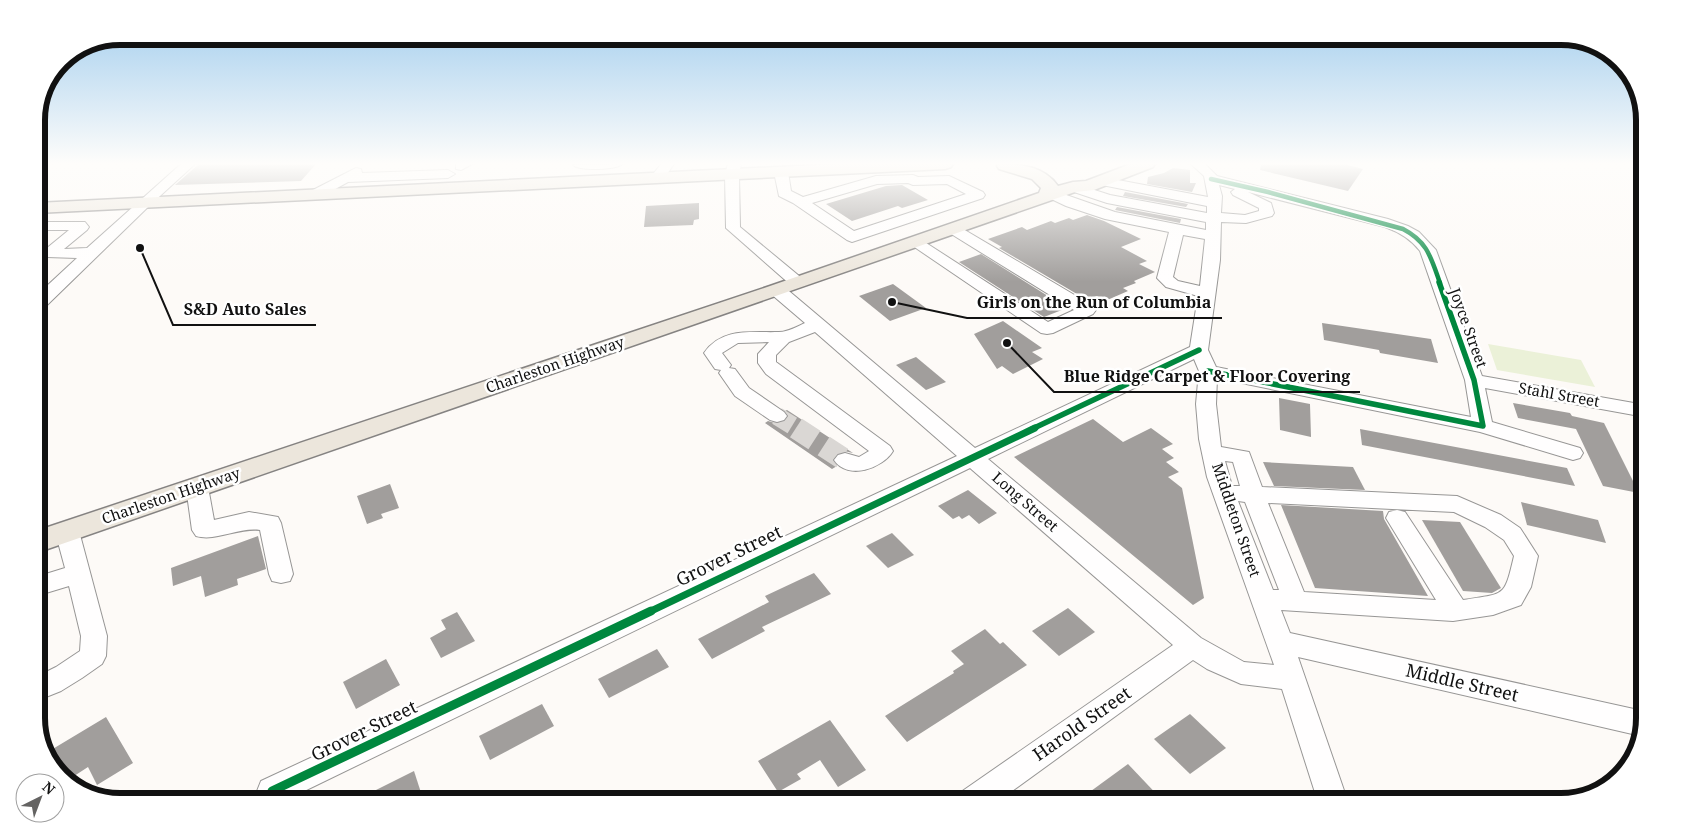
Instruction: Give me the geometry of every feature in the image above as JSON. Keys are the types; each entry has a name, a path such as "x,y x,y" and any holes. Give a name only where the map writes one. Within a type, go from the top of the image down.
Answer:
{"main road":[{"path":"45,208 142,203"},
{"name":"Charleston Highway","path":"45,539 1026,203"}],"street":[{"path":"45,297 144,203"},
{"name":"Long Street","path":"733,203 733,228 787,286 817,325 1192,646 1216,661 1241,673 1291,678"},
{"path":"804,203 879,254"},
{"path":"1072,203 1176,229"},
{"path":"1201,203 1176,229 1165,278 1172,284 1207,293"},
{"name":"Middleton Street","path":"1211,203 1204,360 1206,404 1212,452 1224,493 1280,642 1330,793"},
{"name":"Joyce Street","path":"1311,203 1398,226 1417,236 1428,250 1474,380 1482,426"},
{"path":"852,237 954,204 982,219"},
{"path":"45,226 80,225 82,227 52,251 52,254 92,252"},
{"path":"915,242 1047,329 1087,310 953,228"},
{"path":"944,261 984,247"},
{"path":"817,325 783,338 767,354 767,363 772,370 883,451 859,466 851,465 845,460"},
{"path":"778,416 742,392 713,353 716,346 747,336 783,338"},
{"path":"1204,360 1482,426 1573,454"},
{"name":"Grover Street","path":"282,793 972,457 1204,360"},
{"name":"Stahl Street","path":"1474,380 1636,409"},
{"path":"1212,452 1242,457 1254,495 1295,601"},
{"path":"197,487 204,530 249,520 270,523 281,574"},
{"path":"1224,493 1457,504 1493,521 1512,534 1526,556 1519,587 1512,598 1493,605 1453,610 1264,599"},
{"path":"1397,518 1454,607 1453,610"},
{"path":"45,686 72,672 93,656 94,636 67,531"},
{"path":"45,583 78,573"},
{"name":"Middle Street","path":"1280,642 1636,722"},
{"name":"Harold Street","path":"985,793 1192,646"}],"green space":[{"path":"1488,344 1581,360 1595,387 1497,370"}],"building":[{"path":"699,203 699,219 694,220 693,225 644,227 646,206"},
{"path":"918,203 902,208 898,206 852,221 826,204"},
{"path":"1164,203 1188,204 1186,207"},
{"path":"1117,207 1181,219 1180,223 1115,210"},
{"path":"1087,215 1141,239 1121,247 1147,261 1139,264 1155,272 1123,288 1128,291 1105,301 1097,296 1087,300 999,248 1002,247 988,239 1022,227 1027,230 1051,221 1055,223 1069,218 1073,220"},
{"path":"981,254 1067,308 1044,317 959,262"},
{"path":"893,284 926,308 890,321 859,296"},
{"path":"1003,321 1042,348 1032,352 1043,359 1013,374 1002,366 997,369 974,334"},
{"path":"1322,323 1431,339 1438,363 1380,353 1379,350 1324,340"},
{"path":"916,357 946,382 926,390 896,365"},
{"path":"1279,398 1310,404 1311,437 1280,430"},
{"path":"1513,403 1570,413 1572,416 1604,423 1636,487 1636,492 1603,486 1576,429 1518,418"},
{"path":"787,410 853,453 844,451 837,454 832,460 837,466 832,469 765,423 768,421 778,424 785,422 789,416 785,411"},
{"path":"1093,419 1123,442 1151,428 1173,444 1162,449 1174,458 1166,462 1179,472 1168,477 1182,488 1204,598 1193,605 1014,457"},
{"path":"1360,429 1567,468 1575,486 1362,445"},
{"path":"1263,462 1353,467 1365,490 1274,486"},
{"path":"390,484 399,508 381,514 383,518 367,524 357,496"},
{"path":"968,490 997,513 979,524 969,515 962,519 959,516 953,519 938,506"},
{"path":"1521,502 1598,520 1606,543 1527,525"},
{"path":"1281,505 1383,511 1384,519 1428,596 1315,588"},
{"path":"1422,520 1460,522 1501,588 1492,593 1463,591"},
{"path":"892,533 914,555 888,568 866,546"},
{"path":"258,536 266,569 237,579 238,585 205,597 201,576 173,586 171,568"},
{"path":"814,573 831,594 762,627 765,631 712,659 698,639 769,602 765,596"},
{"path":"1068,608 1095,632 1059,656 1032,631"},
{"path":"457,612 475,641 441,658 430,638 446,629 441,620"},
{"path":"985,629 1000,644 1003,642 1027,665 907,742 885,716 954,673 953,671 964,664 951,651"},
{"path":"657,649 669,667 609,698 598,679"},
{"path":"386,659 400,685 356,709 343,682"},
{"path":"542,704 554,726 490,760 479,736"},
{"path":"1190,714 1226,748 1190,774 1154,739"},
{"path":"106,717 133,763 97,785 88,767 73,777 64,768 52,749"},
{"path":"830,720 866,770 838,787 820,760 797,774 801,779 778,792 758,761"},
{"path":"1128,764 1155,793 1093,793 1091,791"},
{"path":"414,771 421,793 377,793 376,790"}],"tunnel":[{"path":"777,416 798,429"},
{"path":"796,428 845,460"}],"cycle path":[{"path":"1208,371 1483,426 1474,380 1428,250 1424,244 1403,229 1390,224 1310,203"},
{"path":"273,793 272,791 1199,350"}],"place":[{"name":"S&D Auto Sales","path":"140,248"},
{"name":"Girls on the Run of Columbia","path":"892,302"},
{"name":"Blue Ridge Carpet & Floor Covering","path":"1007,343"}]}
